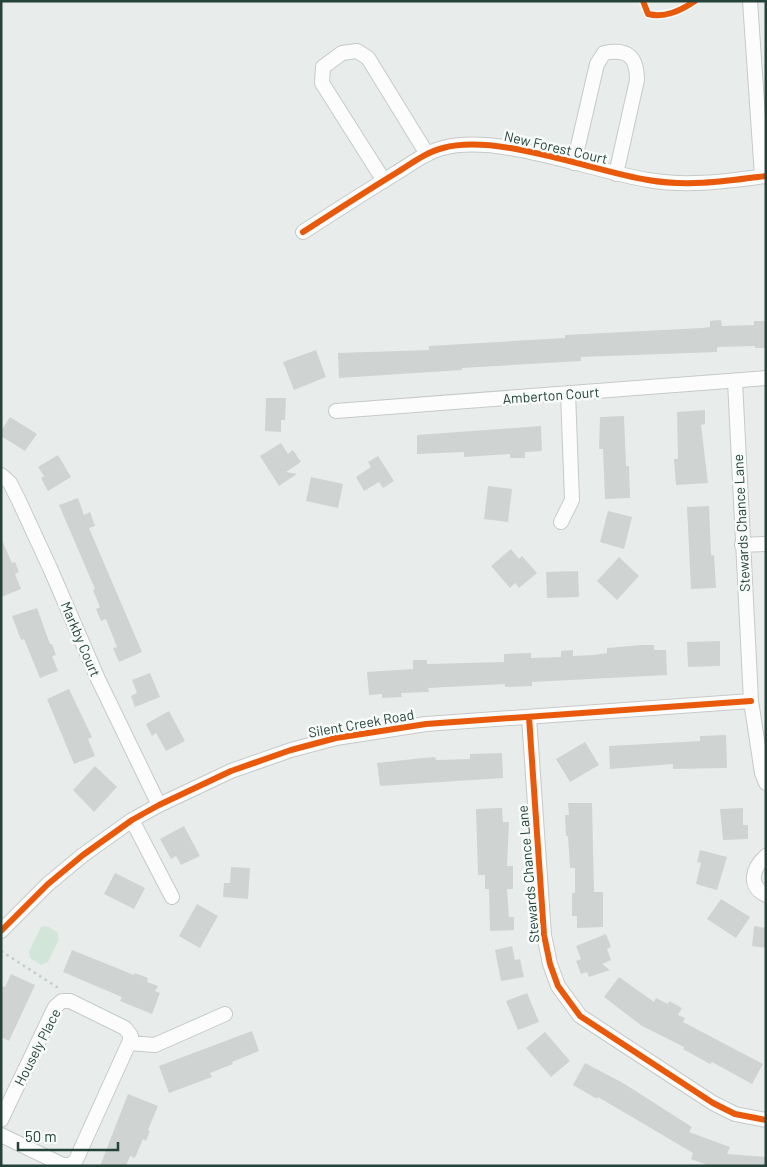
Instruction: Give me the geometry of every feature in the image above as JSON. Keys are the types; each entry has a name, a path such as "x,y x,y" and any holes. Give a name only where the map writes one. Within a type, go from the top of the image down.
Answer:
{"street":[{"name":"New Forest Court","path":"303,232 427,154 445,147 477,144 514,150 649,181 713,182 764,176 750,1"},
{"path":"384,181 322,83 324,67 328,61 350,50 363,53 427,154"},
{"path":"574,163 597,64 604,53 622,52 630,56 637,66 637,80 616,174"},
{"name":"Amberton Court","path":"336,410 766,378"},
{"name":"Stewards Chance Lane","path":"734,381 751,701 762,773 766,783"},
{"path":"561,522 572,500 568,393"},
{"name":"Markby Court","path":"1,475 10,484 27,518 98,679 159,804"},
{"path":"742,545 766,544"},
{"name":"Silent Creek Road","path":"1,931 55,878 132,820 159,804 231,771 291,750 336,738 426,724 751,701"},
{"name":"Stewards Chance Lane","path":"529,717 544,935 550,964 558,986 580,1016 713,1103 735,1114 766,1120"},
{"path":"132,820 172,897"},
{"path":"766,856 753,873 754,884 760,892 766,895"},
{"name":"Housely Place","path":"1,1120 55,1007 62,1001 70,1001 126,1028 130,1036 130,1043"},
{"path":"1,1135 62,1165 71,1165 76,1160 130,1043 155,1045 225,1014"}],"path":[{"path":"1,951 62,990"}],"green space":[{"path":"47,926 57,932 59,939 48,962 41,965 30,958 29,952 41,927"}],"building":[{"path":"721,320 722,326 754,325 754,321 766,321 766,348 755,348 755,346 717,347 717,352 581,357 581,361 339,378 338,353 429,350 429,346 565,338 565,335 702,328 710,327 710,321"},
{"path":"316,350 326,377 294,390 283,362"},
{"path":"266,398 286,398 285,420 281,420 281,432 265,431"},
{"path":"705,410 705,424 701,425 708,483 676,485 674,459 678,459 677,412"},
{"path":"624,416 626,466 629,466 630,498 605,499 603,449 599,449 600,417"},
{"path":"10,417 37,434 25,451 1,436 1,431"},
{"path":"541,426 542,451 525,452 525,458 510,458 510,454 464,457 464,452 417,454 417,435"},
{"path":"281,443 288,454 293,450 301,462 286,472 297,474 279,486 260,456"},
{"path":"58,455 71,477 48,491 41,478 44,476 38,467"},
{"path":"378,456 394,481 383,488 379,482 364,491 356,477 371,467 368,462"},
{"path":"311,477 343,484 338,508 306,501"},
{"path":"488,486 512,489 508,522 484,519"},
{"path":"78,498 84,515 90,512 95,526 89,528 142,652 119,662 113,648 117,647 106,619 101,621 96,609 100,607 93,590 95,589 59,505"},
{"path":"709,506 711,555 714,555 716,588 691,589 687,507"},
{"path":"608,511 632,517 624,549 600,542"},
{"path":"1,538 12,563 15,562 19,572 15,574 21,589 1,597"},
{"path":"511,549 519,559 522,556 537,573 519,588 515,583 510,588 491,566"},
{"path":"619,557 639,576 617,600 597,581"},
{"path":"578,571 579,597 547,598 546,572"},
{"path":"37,608 56,655 52,656 58,671 40,678 24,639 21,640 12,616"},
{"path":"720,641 720,666 688,667 687,642"},
{"path":"654,645 654,650 666,650 667,675 532,682 532,686 505,687 505,684 428,688 429,692 401,693 402,697 382,698 382,694 369,695 367,672 413,669 413,660 427,660 427,664 504,662 504,654 531,653 531,658 561,657 561,651 573,650 573,656 594,655 607,653 607,648"},
{"path":"150,673 160,697 135,707 131,696 137,693 132,680"},
{"path":"69,689 92,737 88,739 95,756 74,764 47,699"},
{"path":"169,711 185,741 166,751 156,733 152,736 146,724"},
{"path":"726,735 727,768 673,769 673,764 610,769 609,746 700,741 700,736"},
{"path":"585,742 599,765 570,782 556,759"},
{"path":"502,753 503,778 380,786 377,763 435,757 436,760 470,759 470,754"},
{"path":"95,766 117,787 94,812 73,790"},
{"path":"568,803 592,803 594,892 603,892 603,927 577,928 577,916 572,916 572,893 575,893 575,868 570,868 568,836 566,836 565,815 569,815"},
{"path":"502,808 503,822 509,822 507,866 513,866 513,889 507,889 509,917 514,917 514,930 490,931 489,889 485,889 485,875 478,875 476,809"},
{"path":"743,808 743,825 748,825 748,839 723,840 720,809"},
{"path":"184,826 200,856 181,865 176,856 171,859 160,839"},
{"path":"700,850 727,857 717,890 696,884 701,863 697,862"},
{"path":"231,867 250,868 248,899 223,897 224,883 230,883"},
{"path":"115,873 145,888 134,909 104,894"},
{"path":"721,899 750,917 736,938 707,919"},
{"path":"197,904 218,916 200,948 179,936"},
{"path":"754,926 766,928 766,948 752,946"},
{"path":"606,934 611,947 607,949 611,960 602,964 610,970 589,977 587,972 581,974 576,961 581,959 576,946"},
{"path":"512,946 515,960 520,959 524,977 501,981 495,950"},
{"path":"72,950 134,975 135,973 148,978 147,982 158,986 155,991 160,993 152,1014 120,1001 122,997 63,972"},
{"path":"11,974 35,985 9,1041 1,1037 1,986 5,987"},
{"path":"619,977 654,1002 656,998 668,1004 669,1001 682,1008 678,1015 685,1018 683,1022 763,1064 752,1084 712,1062 710,1064 683,1049 684,1047 642,1026 604,997"},
{"path":"527,993 539,1022 518,1030 506,1001"},
{"path":"252,1031 259,1051 210,1073 212,1077 169,1093 159,1066"},
{"path":"545,1032 570,1061 551,1077 526,1048"},
{"path":"585,1063 623,1083 692,1127 689,1132 730,1147 727,1154 766,1157 766,1166 710,1166 691,1159 693,1153 598,1097 597,1099 573,1085"},
{"path":"128,1094 158,1106 148,1130 150,1131 146,1141 143,1139 135,1158 130,1156 126,1166 100,1166"}],"cycle path":[{"path":"643,1 648,14 654,15 678,11 695,1"},
{"path":"303,232 425,155 443,148 465,145 490,145 517,149 625,175 663,182 707,182 766,176"},
{"path":"1,931 48,884 83,855 132,820 231,771 291,750 336,738 426,724 751,701"},
{"path":"529,717 544,935 550,964 558,986 580,1016 713,1103 735,1114 766,1120"}]}
